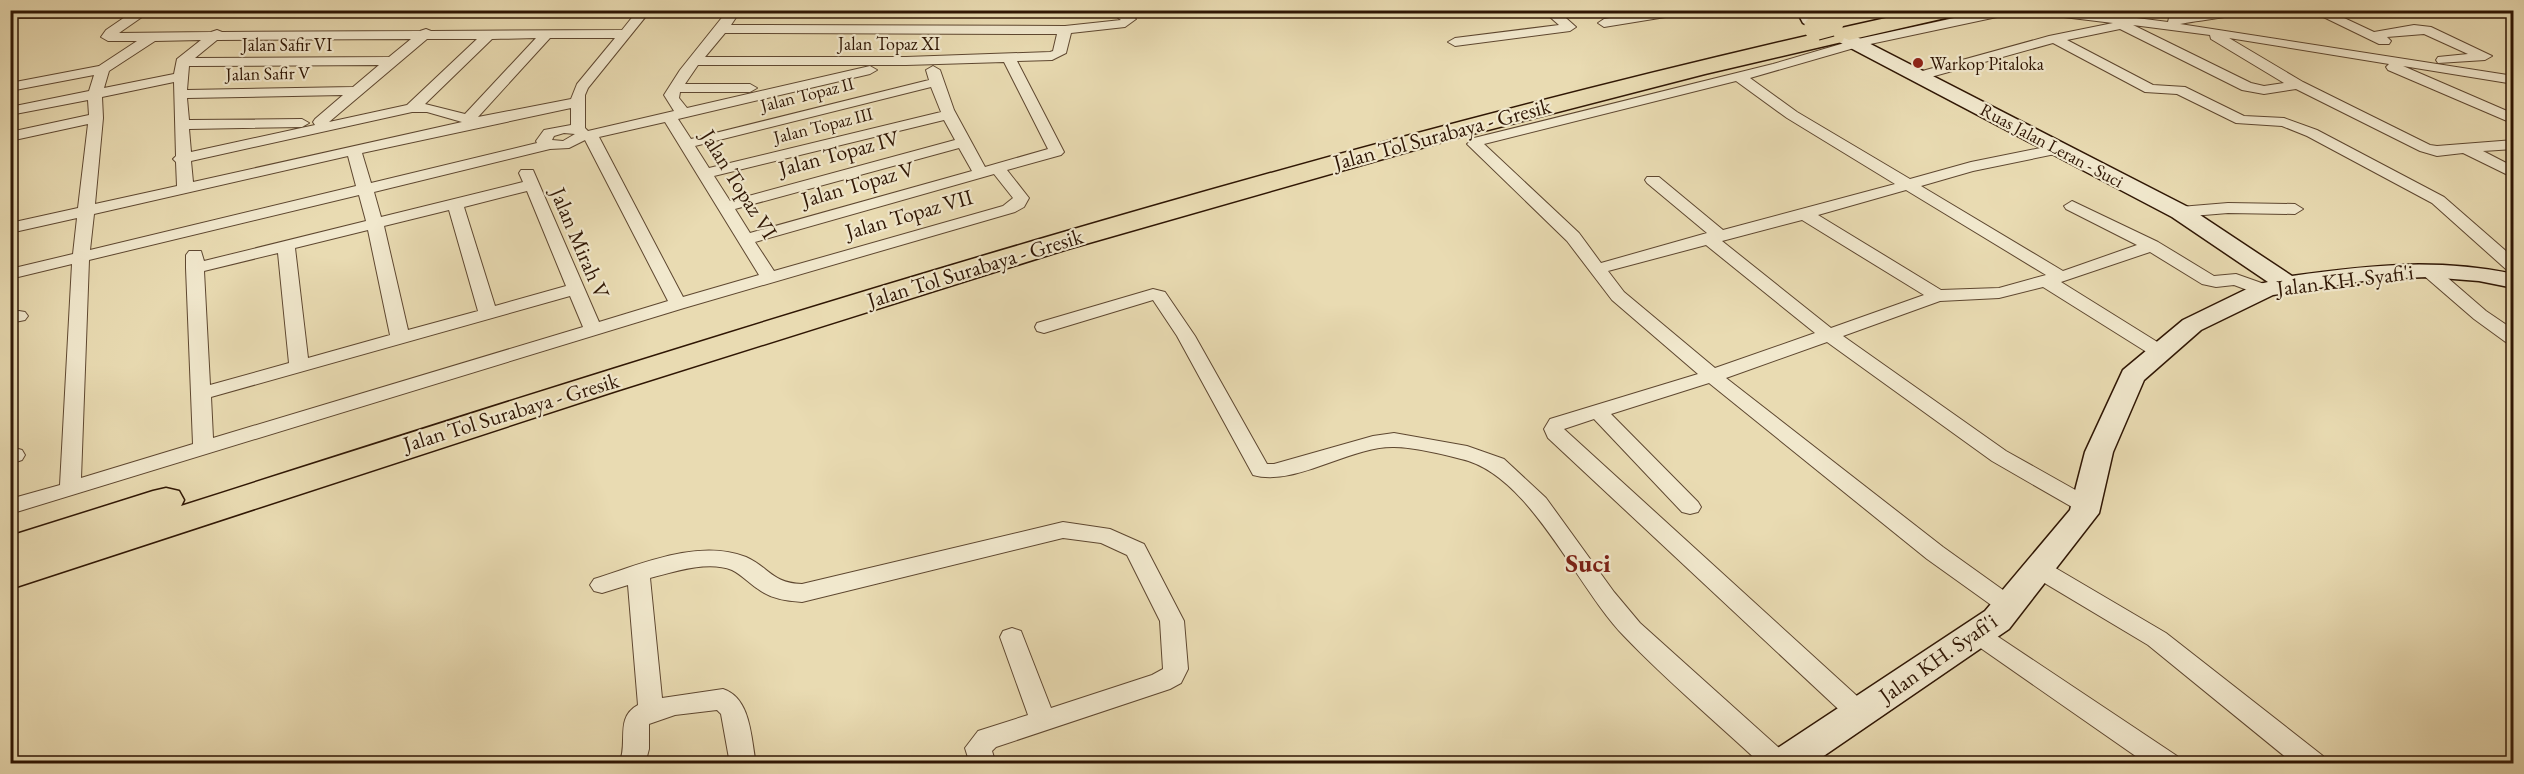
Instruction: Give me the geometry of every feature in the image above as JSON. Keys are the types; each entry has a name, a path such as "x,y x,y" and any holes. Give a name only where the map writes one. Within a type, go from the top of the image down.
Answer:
{"highway":[{"name":"Jalan Tol Surabaya - Gresik","path":"10,575 418,441 1061,241 1280,177 1892,10"},
{"name":"Jalan Tol Surabaya - Gresik","path":"10,550 423,418 768,311 1074,220 1488,107 1706,52 1829,28 1954,10"}],"main road":[{"name":"Ruas Jalan Leran - Suci","path":"1829,28 2180,212 2276,287"},
{"name":"Jalan KH. Syafi'i","path":"1781,764 1997,620 2087,506 2099,452 2132,376 2192,325 2276,287 2376,272 2428,270 2479,274 2511,265"}],"street":[{"path":"10,14 553,10"},
{"path":"549,139 582,87 645,10"},
{"path":"675,88 735,10"},
{"path":"722,29 877,24 1065,30 1125,23 1130,19 1113,10"},
{"path":"1251,10 1260,10"},
{"path":"1455,42 1570,27 1548,10"},
{"path":"1604,23 1684,10"},
{"path":"2009,606 1935,553 1712,376 1618,296 1573,237 1476,144 1479,141 1739,77 1829,28 2011,10"},
{"path":"2039,10 2209,31 2434,64 2514,80"},
{"path":"2157,24 2214,13 2250,10"},
{"path":"2315,10 2371,36 2434,64 2485,56 2426,30 2414,29 2371,36"},
{"path":"184,189 181,159 181,70 214,36 251,11"},
{"path":"181,125 320,124 452,11"},
{"path":"140,12 108,37 625,34"},
{"path":"1920,76 2121,19 2247,87 2264,90 2298,85"},
{"name":"Jalan Topaz XI","path":"694,61 906,62 1009,59 1058,54 1065,30"},
{"path":"2209,31 2298,85 2425,148 2437,151 2514,144"},
{"path":"474,120 546,35"},
{"path":"10,87 103,69 154,36"},
{"path":"412,108 487,36"},
{"path":"2054,39 2150,89 2180,90 2241,120 2283,122 2312,133 2438,200 2511,265"},
{"path":"2366,55 2514,120"},
{"name":"Jalan Topaz V","path":"746,239 1052,154 1056,148 1009,59"},
{"name":"Jalan Safir VI","path":"10,111 94,93 181,70 393,61"},
{"path":"931,61 936,82 950,114 981,173"},
{"path":"10,274 364,188 549,139 566,144 583,134 906,62"},
{"path":"70,488 81,257 96,118 94,93 103,69"},
{"path":"1739,77 1792,115 1908,184 2160,352"},
{"name":"Jalan Topaz II","path":"687,144 936,82"},
{"path":"675,88 786,89"},
{"name":"Jalan Topaz VI","path":"675,88 671,97 687,144 769,277"},
{"name":"Jalan Safir V","path":"180,94 357,91"},
{"path":"10,228 354,150 474,120 575,100"},
{"path":"575,100 583,134 678,304"},
{"path":"181,159 320,124 412,108 427,108 474,120"},
{"name":"Jalan Topaz III","path":"704,174 950,114"},
{"path":"10,137 96,118"},
{"name":"Jalan Topaz IV","path":"726,207 964,142"},
{"path":"2465,148 2514,173"},
{"path":"1597,268 1804,214 1971,167 2060,149"},
{"path":"354,150 375,224 400,338"},
{"name":"Jalan Topaz VII","path":"769,277 1009,209 1018,204 1021,198 998,169"},
{"name":"Jalan Mirah V","path":"455,204 529,179 593,330"},
{"path":"1653,180 1713,236 1828,334 1999,456 2087,506"},
{"path":"203,448 195,262 286,246 455,204 488,313"},
{"path":"2072,206 2152,246 2208,280 2216,282 2236,279 2276,287"},
{"path":"2180,212 2228,208 2295,209"},
{"path":"1804,214 1938,296"},
{"path":"286,246 298,366"},
{"path":"1859,713 1555,433 1554,429 1557,424 1712,376 1938,296 2000,292 2053,279 2152,246"},
{"path":"2428,270 2480,315 2514,339"},
{"path":"10,507 769,277"},
{"path":"200,394 576,289"},
{"path":"1044,327 1144,295 1159,296 1186,336 1260,470 1264,472 1281,470 1373,443 1394,440 1467,453 1497,464 1538,503 1606,598 1632,629 1781,764"},
{"path":"1597,411 1690,507"},
{"path":"602,585 676,563 707,559 736,562 773,589 785,593 802,594 1063,530 1099,532 1127,543 1136,550 1172,621 1176,669 1172,676 1161,682 1042,719 987,739 978,748 982,764"},
{"path":"2039,569 2157,639 2314,764"},
{"path":"638,574 651,709"},
{"path":"1977,634 2168,764"},
{"path":"1012,637 1042,719"},
{"path":"632,764 636,757 636,720 640,715 651,709 723,699 727,700 733,711 742,764"}],"place":[{"name":"Warkop Pitaloka","path":"1918,63"}],"district":[{"name":"Suci","path":"1588,563"}]}
